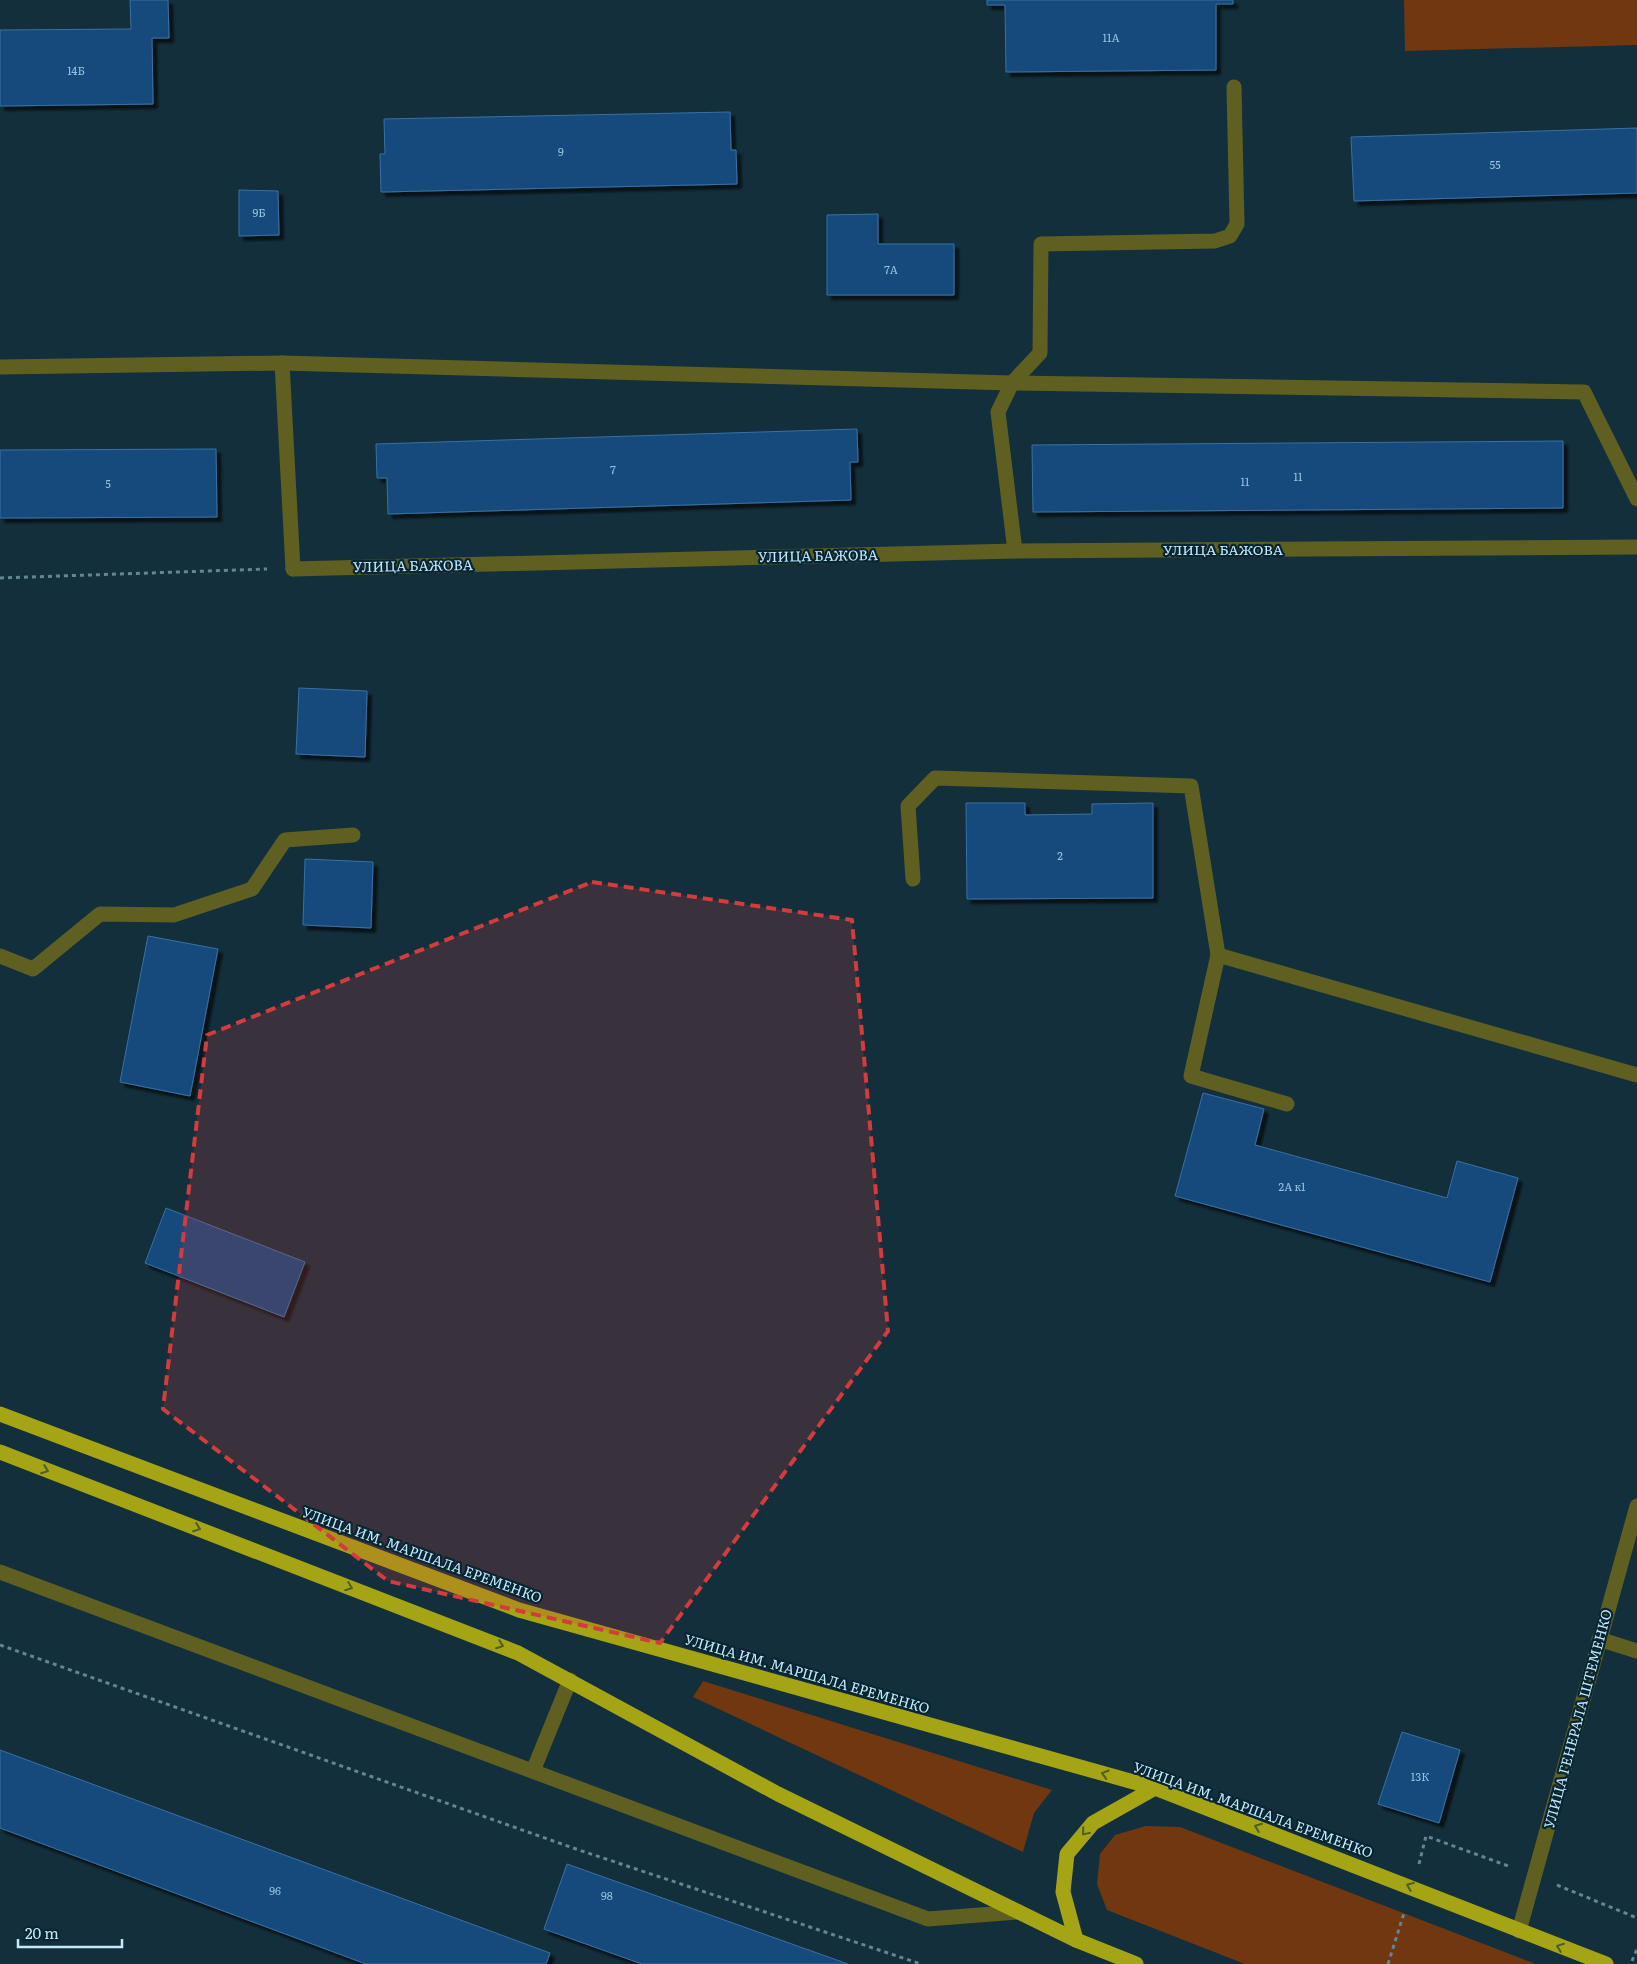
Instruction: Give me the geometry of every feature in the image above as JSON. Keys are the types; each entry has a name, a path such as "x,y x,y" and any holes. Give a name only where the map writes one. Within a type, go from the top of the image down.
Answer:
{"highway":[{"name":"УЛИЦА ИМ. МАРШАЛА ЕРЕМЕНКО","path":"0,1414 519,1610 1155,1788 1413,1887 1519,1931 1606,1964"},
{"path":"0,1452 518,1652 778,1794 1076,1940 1136,1964"},
{"path":"1076,1940 1063,1892 1067,1854 1093,1823 1155,1788"}],"street":[{"path":"1015,551 998,412 1012,382 1040,353 1041,244 1215,241 1230,236 1237,224 1234,87"},
{"path":"282,363 293,569"},
{"path":"0,367 282,363 1012,382 1584,392 1637,499"},
{"name":"УЛИЦА БАЖОВА","path":"293,569 1015,551 1637,547"},
{"path":"913,879 908,806 934,778 1191,786 1218,955 1191,1076 1287,1104"},
{"path":"0,956 34,969 100,914 174,915 252,889 286,840 353,835"},
{"path":"1218,955 1637,1075"},
{"name":"УЛИЦА ГЕНЕРАЛА ШТЕМЕНКО","path":"1519,1931 1637,1506"},
{"path":"0,1572 928,1919 1019,1912"},
{"path":"1599,1639 1637,1651"},
{"path":"533,1771 570,1680"}],"path":[{"path":"0,578 293,569"},
{"path":"0,1644 573,1848 921,1964"},
{"path":"1631,1964 1637,1949"}],"highlighted area":[{"path":"592,882 852,920 888,1331 660,1643 388,1581 163,1409 207,1035"}],"shaded area":[{"path":"1404,0 1637,0 1637,45 1405,51"},
{"path":"703,1681 1052,1790 1034,1813 1023,1852 693,1697"},
{"path":"1146,1826 1180,1827 1536,1964 1245,1964 1107,1910 1097,1884 1100,1854 1115,1835"}],"building":[{"path":"130,0 168,0 169,38 152,38 153,104 0,106 0,30 131,29"},
{"path":"987,0 1233,0 1233,4 1216,4 1216,70 1006,72 1005,5 987,5"},
{"path":"730,112 731,150 736,150 737,184 381,192 380,154 385,154 384,119"},
{"path":"1637,128 1637,193 1354,201 1351,137"},
{"path":"239,190 278,191 279,235 239,236"},
{"path":"878,214 878,244 954,244 954,295 827,295 827,215"},
{"path":"857,429 858,462 850,462 851,500 388,514 387,478 377,478 376,444"},
{"path":"1563,441 1563,508 1033,512 1032,445"},
{"path":"216,449 217,517 0,518 0,450"},
{"path":"299,688 367,691 365,757 296,754"},
{"path":"966,803 1025,803 1025,815 1092,814 1092,804 1153,803 1153,898 967,899"},
{"path":"305,859 373,862 371,928 303,925"},
{"path":"148,936 218,949 190,1096 120,1082"},
{"path":"1203,1093 1264,1109 1255,1145 1447,1198 1457,1161 1518,1178 1490,1282 1175,1196"},
{"path":"166,1208 305,1262 284,1317 145,1263"},
{"path":"1402,1732 1460,1750 1439,1823 1378,1804"},
{"path":"0,1750 550,1953 546,1964 366,1964 0,1828"},
{"path":"567,1864 848,1964 642,1964 544,1929"}]}
